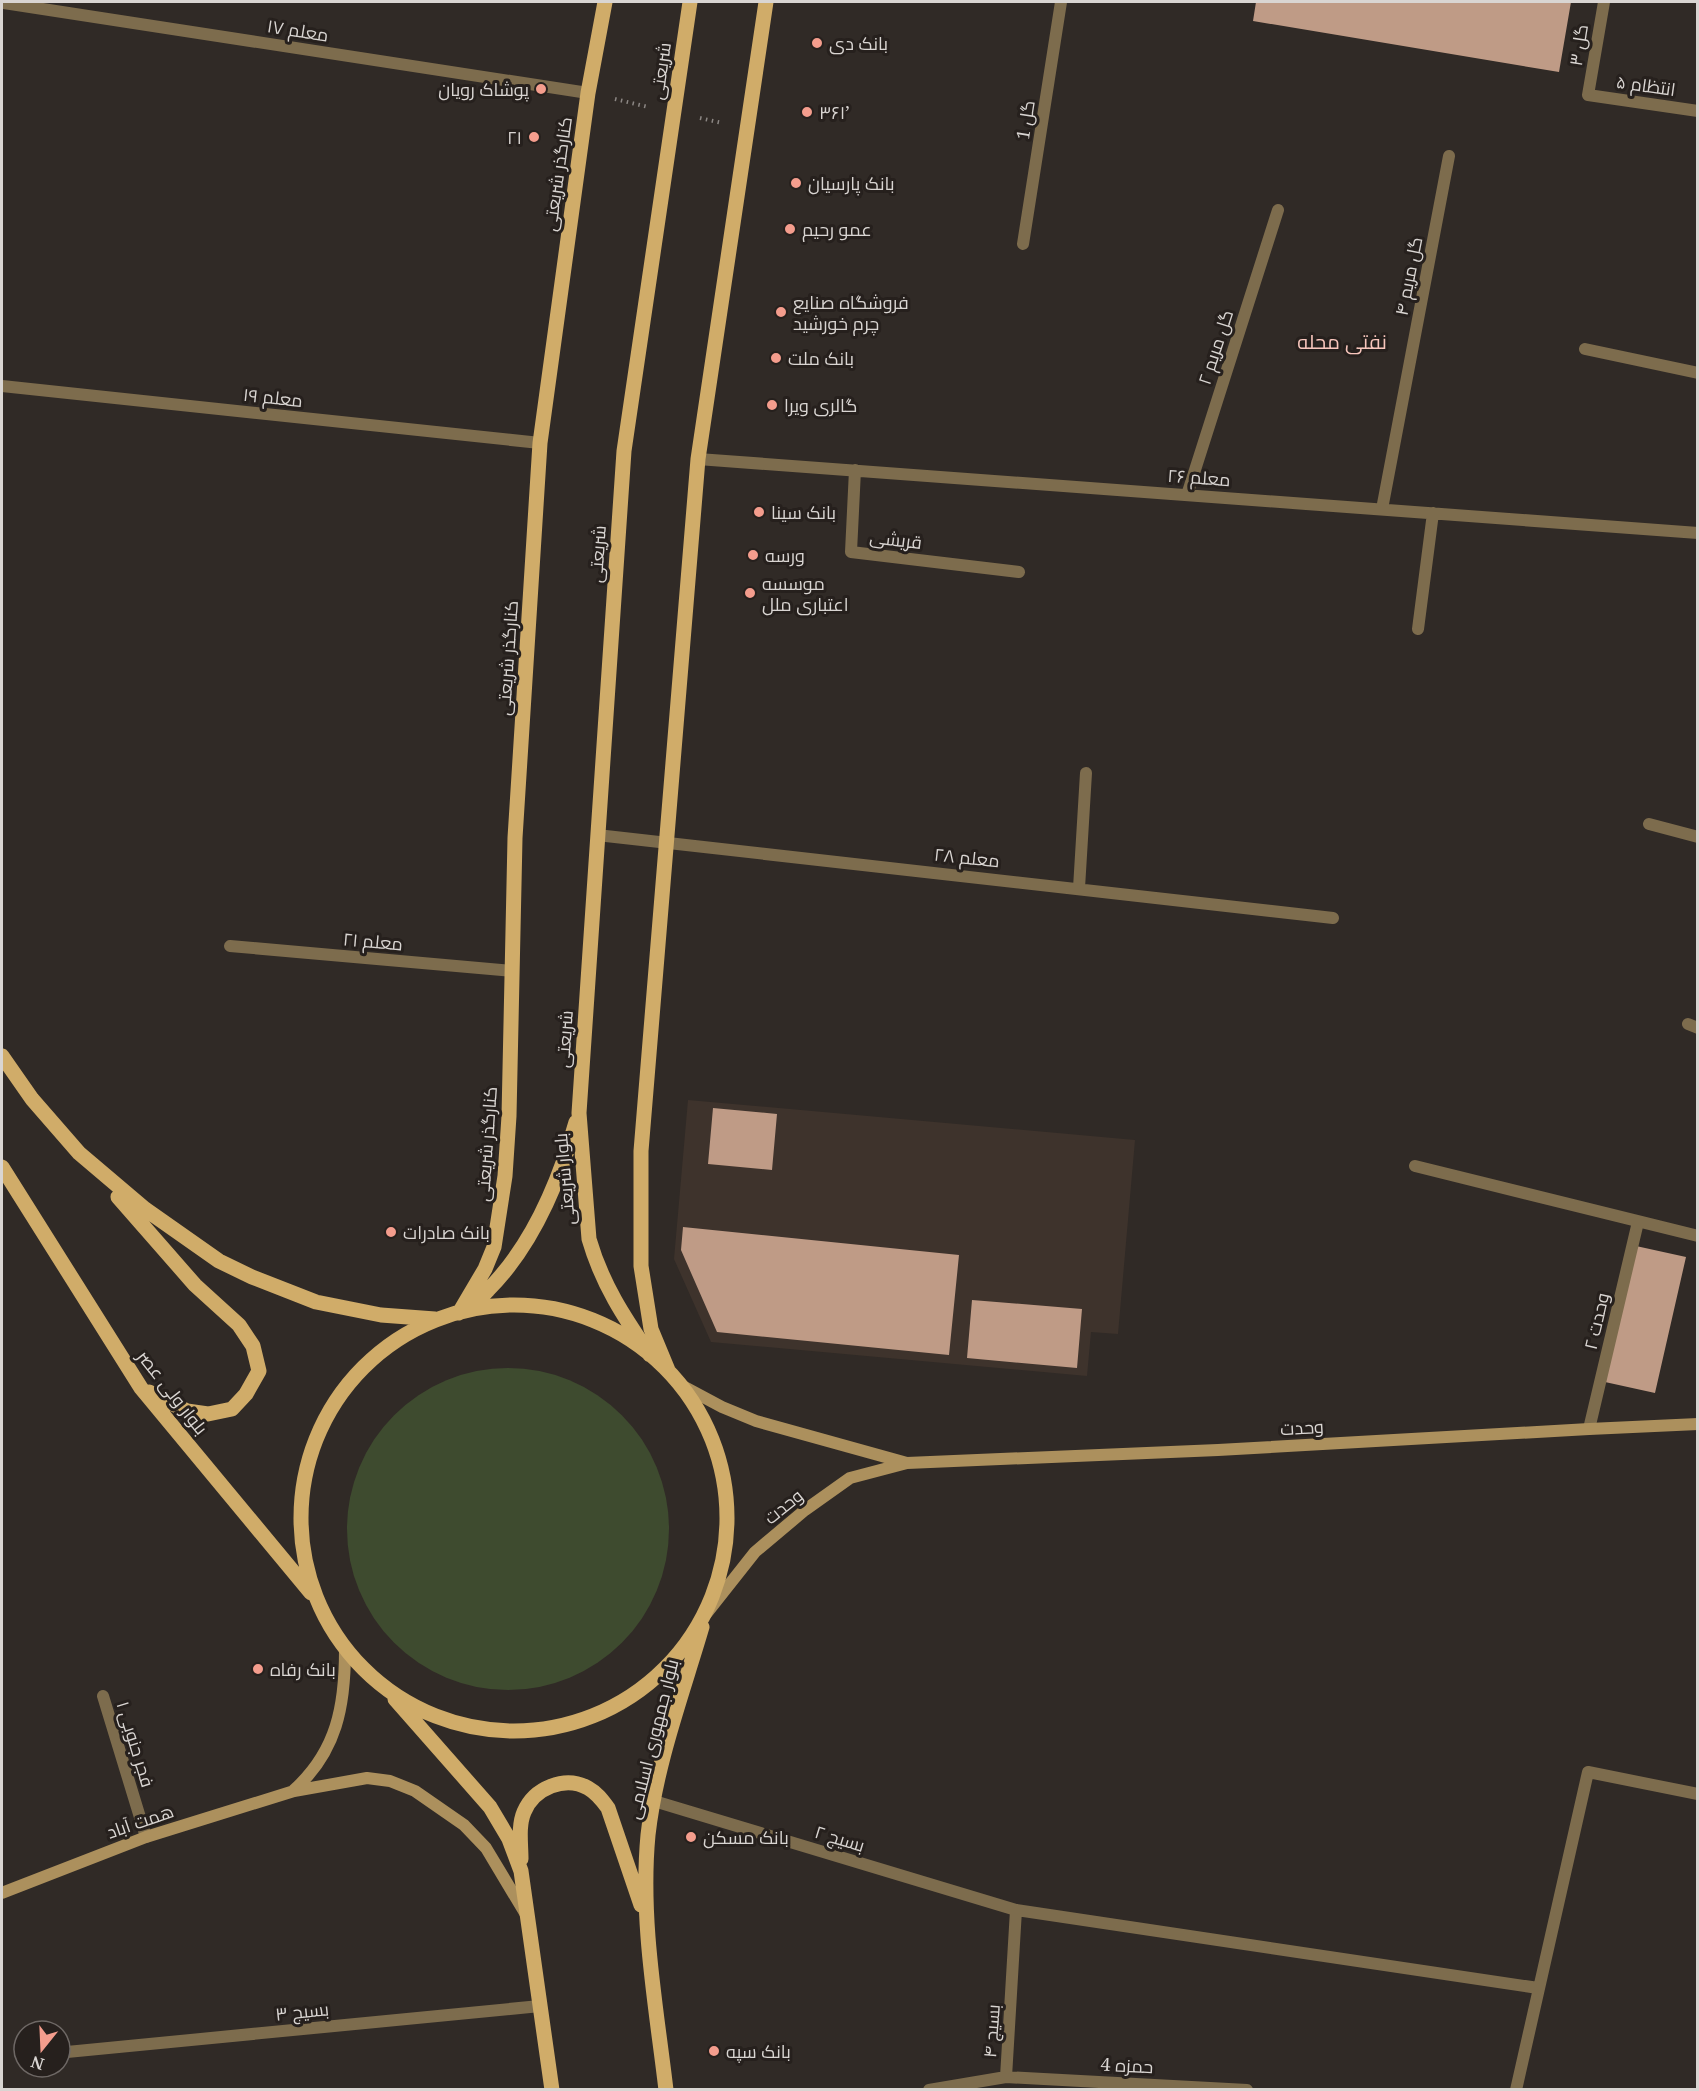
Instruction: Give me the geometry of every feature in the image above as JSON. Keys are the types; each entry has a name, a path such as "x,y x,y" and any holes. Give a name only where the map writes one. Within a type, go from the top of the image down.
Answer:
{"main road":[{"name":"کنارگذر شریعتی","path":"459,1313 485,1269 494,1247 506,1176 515,838 540,443 588,93 605,2"},
{"name":"شریعتی","path":"579,1113 624,450 690,2"},
{"path":"668,1370 651,1329 640,1266 641,1151 698,459 766,2"},
{"path":"2,1056 32,1099 195,1285 239,1325 254,1346 259,1371 246,1394 232,1409 208,1414 187,1411 141,1388"},
{"name":"بلوار شریعتی","path":"459,1313 487,1292 519,1251 555,1181 568,1151 579,1113"},
{"name":"بلوار شریعتی","path":"579,1113 589,1239 594,1257 602,1278 617,1305 650,1355"},
{"path":"79,1153 145,1209 219,1261 252,1277 316,1302 381,1315 435,1319"},
{"name":"بلوار ولی عصر","path":"2,1167 141,1388 314,1597"},
{"path":"389,1693 444,1721 494,1731 505,1733 566,1727 623,1703 671,1665 706,1614 725,1556 728,1505 719,1456 699,1410 668,1370 629,1338 583,1316 534,1305 483,1306 435,1319 391,1343 353,1376 324,1417 303,1475 299,1536 314,1597 345,1650 389,1693 490,1807 509,1839 522,1870"},
{"name":"وحدت","path":"679,1384 722,1407 756,1421 908,1464"},
{"name":"وحدت","path":"706,1614 755,1552 806,1510 850,1478 908,1464 1698,1424"},
{"name":"بلوار جمهوری اسلامی","path":"666,2090 645,1916 648,1843 654,1801 666,1748 706,1614"},
{"path":"294,1791 309,1777 326,1753 342,1704 345,1650"},
{"name":"همت آباد","path":"2,1893 146,1837 294,1791 367,1778 390,1781 415,1791 464,1825 486,1848 528,1918"},
{"path":"552,2090 522,1870 523,1813 531,1800 542,1790 571,1783 586,1787 599,1796 608,1808 645,1916"}],"street":[{"name":"گل 1","path":"1023,244 1061,2"},
{"name":"گل ۳","path":"1588,95 1604,2"},
{"name":"معلم ۱۷","path":"4,3 588,93"},
{"name":"انتظام ۵","path":"1588,95 1698,111"},
{"name":"گل مریم ۴","path":"1382,509 1449,156"},
{"name":"گل مریم ۲","path":"1187,495 1278,210"},
{"path":"1586,349 1698,373"},
{"name":"معلم ۱۹","path":"2,386 540,443"},
{"name":"معلم ۲۶","path":"698,459 1697,531"},
{"name":"قریشی","path":"855,470 851,552 1019,572"},
{"path":"1418,629 1433,513"},
{"path":"1079,888 1086,773"},
{"path":"1649,824 1698,837"},
{"name":"معلم ۲۸","path":"597,835 1333,918"},
{"name":"معلم ۲۱","path":"230,946 512,971"},
{"path":"1415,1166 1698,1236"},
{"name":"وحدت ۲","path":"1589,1429 1638,1222"},
{"name":"فجر جنوبی ۱","path":"103,1696 146,1837"},
{"path":"1516,2090 1588,1772 1698,1794"},
{"name":"بسیج ۲","path":"654,1801 1016,1910 1538,1988"},
{"name":"بسیج ۴","path":"930,2090 1006,2077 1016,1910"},
{"name":"بسیج ۳","path":"72,2052 540,2006"},
{"name":"حمزه 4","path":"1006,2077 1247,2090"}],"shaded area":[{"path":"688,1100 1135,1140 1118,1334 1091,1332 1087,1376 711,1342 674,1259"}],"green space":[{"path":"508,1368 539,1371 570,1380 597,1395 622,1415 642,1440 657,1467 666,1498 669,1529 666,1560 657,1591 642,1618 622,1643 597,1663 570,1678 539,1687 508,1690 477,1687 446,1678 419,1663 394,1643 374,1618 359,1591 350,1560 347,1529 350,1498 359,1467 374,1440 394,1415 419,1395 446,1380 477,1371"}],"building":[{"path":"1256,2 1571,2 1559,72 1253,21"},
{"path":"713,1108 777,1114 772,1170 708,1164"},
{"path":"683,1227 959,1255 949,1355 717,1332 681,1250"},
{"path":"1636,1246 1686,1257 1655,1393 1605,1382"},
{"path":"972,1300 1082,1309 1077,1368 967,1358"}],"place":[{"name":"بانک دی","path":"817,43"},
{"name":"پوشاک رویان","path":"541,89"},
{"name":"۳۶۱’","path":"807,112"},
{"name":"۲۱","path":"534,137"},
{"name":"بانک پارسیان","path":"796,183"},
{"name":"عمو رحیم","path":"790,229"},
{"name":"فروشگاه صنایع چرم خورشید","path":"781,312"},
{"name":"بانک ملت","path":"776,358"},
{"name":"گالری ویرا","path":"772,405"},
{"name":"بانک سینا","path":"759,512"},
{"name":"ورسه","path":"753,555"},
{"name":"موسسه اعتباری ملل","path":"750,593"},
{"name":"بانک صادرات","path":"391,1232"},
{"name":"بانک رفاه","path":"258,1669"},
{"name":"بانک مسکن","path":"691,1837"},
{"name":"بانک سپه","path":"714,2051"}],"district":[{"name":"نفتی محله","path":"1342,341"}]}
